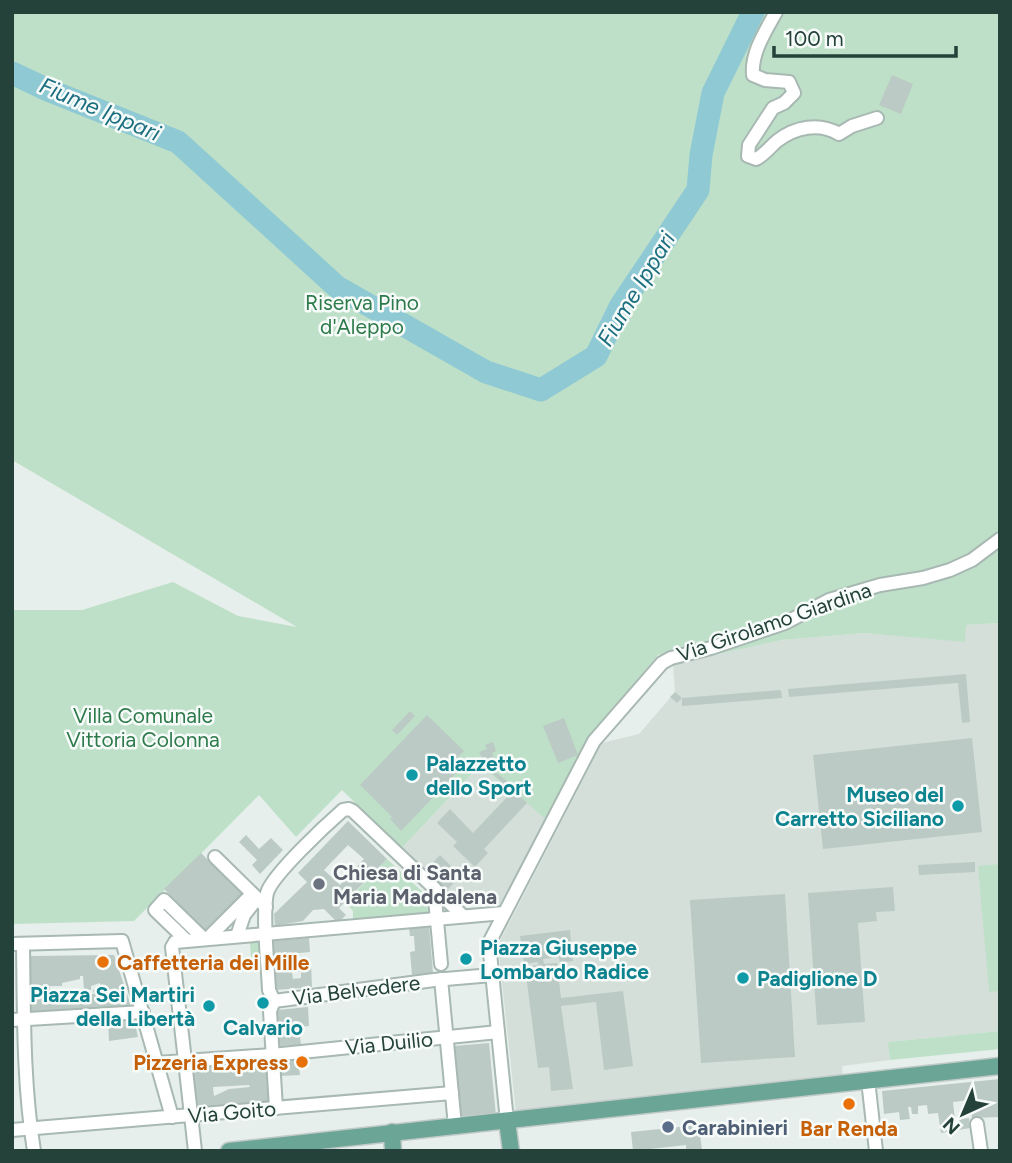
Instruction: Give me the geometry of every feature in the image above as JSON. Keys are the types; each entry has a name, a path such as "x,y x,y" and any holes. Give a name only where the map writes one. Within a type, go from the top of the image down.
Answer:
{"main road":[{"path":"240,1150 1000,1066"},
{"path":"507,1121 510,1151"},
{"path":"392,1132 394,1151"}],"street":[{"path":"776,12 762,37 752,64 753,75 765,80 789,82 794,93 784,103 773,108 749,145 748,156 756,159 762,156 781,138 794,131 817,126 829,128 839,134 852,126 877,118"},
{"name":"Via Girolamo Giardina","path":"507,1121 489,943 594,741 662,663 785,623 829,600 880,585 923,578 950,570 972,560 1000,539"},
{"path":"237,936 244,915 341,811 347,808 354,811 463,916"},
{"path":"215,857 258,900 270,933 269,990 275,1001 270,1011 275,1056 276,1108"},
{"path":"434,888 434,916 441,964"},
{"path":"186,940 155,910 164,900 206,938"},
{"path":"206,938 258,900"},
{"path":"195,1151 172,947 175,942 505,911"},
{"path":"34,1151 18,1019 18,944 122,941 138,1012 157,1063 172,1117"},
{"name":"Via Belvedere","path":"275,1001 492,975"},
{"path":"438,980 443,995 455,1126"},
{"path":"18,1019 138,1012"},
{"name":"Via Duilio","path":"157,1063 275,1056 498,1032"},
{"path":"868,1080 876,1151"},
{"name":"Via Goito","path":"12,1130 452,1093"},
{"path":"977,1124 981,1151"}],"shaded area":[{"path":"1000,623 1000,1031 889,1042 890,1060 842,1066 843,1076 516,1113 498,945 602,743 639,734 675,692 673,664 782,640 864,633 964,641 965,625"},
{"path":"480,765 514,790 545,819 499,907 461,903 402,848"}],"green space":[{"name":"Riserva Pino d'Aleppo","path":"12,12 1000,12 1000,623 966,625 965,642 864,633 782,640 673,664 659,654 596,728 545,819 480,765 402,848 342,790 296,837 259,795 134,921 12,924 12,610 82,610 173,582 238,616 297,627 12,460"},
{"path":"387,859 427,896 428,913 353,920 353,911 345,903"},
{"path":"1000,864 1000,991 989,992 978,866"},
{"path":"260,942 261,966 257,967 251,958 250,943"},
{"path":"1000,1031 1000,1049 890,1060 888,1042"}],"building":[{"path":"892,75 913,84 901,114 879,105"},
{"path":"966,674 970,722 962,723 958,683 789,697 788,689"},
{"path":"781,690 782,698 682,706 682,698"},
{"path":"675,692 682,698 677,703 670,697"},
{"path":"410,711 415,716 397,735 392,730"},
{"name":"Palazzetto dello Sport","path":"427,715 464,751 457,758 464,765 401,831 390,819 392,817 360,785"},
{"path":"564,718 578,755 558,763 543,726"},
{"path":"972,738 982,832 823,849 813,755"},
{"path":"493,742 496,751 492,753 498,768 492,770 489,762 485,764 479,752 487,749 485,745"},
{"path":"501,758 506,771 503,772 496,759"},
{"path":"494,771 516,788 514,790 527,803 484,849 488,853 475,867 453,846 457,842 437,823 450,809 473,833 512,792 492,773"},
{"path":"348,821 387,859 339,908 346,915 338,923 324,909 313,910 303,921 275,926 274,914 307,882 298,873","holes":["348,845 364,859 340,885 324,870"]},
{"path":"246,835 259,849 271,838 283,850 260,874 252,865 257,860 239,842"},
{"path":"201,853 242,894 205,930 164,889"},
{"path":"440,855 461,876 447,890 426,870"},
{"path":"975,862 975,872 919,875 918,865"},
{"path":"893,887 895,911 876,912 877,921 858,923 865,1022 817,1025 808,893"},
{"name":"Padiglione D","path":"785,894 795,1057 701,1063 690,900"},
{"path":"429,925 433,973 412,975 410,952 415,951 414,936 410,936 409,927"},
{"path":"570,930 573,961 560,963 559,957 543,959 544,964 557,963 561,998 623,991 633,1066 604,1070 596,1002 561,1006 573,1089 551,1091 549,1067 538,1068 525,967 538,965 538,962 524,964 520,936"},
{"path":"309,938 310,952 289,954 289,964 311,964 312,987 276,990 273,941","holes":["292,972 301,972 301,978 293,979"]},
{"path":"114,955 131,1006 31,1012 30,956","holes":["83,976 84,990 91,990 91,986 100,983 100,989 93,990 94,994 84,995 71,993 70,990 50,992 50,986 62,986 62,983"]},
{"name":"Calvario","path":"262,994 268,1003 266,1011 263,1011 258,1003"},
{"path":"308,1007 309,1026 299,1027 301,1045 279,1046 277,1010","holes":["293,1021 298,1021 299,1027 294,1028"]},
{"path":"134,1019 138,1037 109,1041 108,1020"},
{"path":"489,1043 496,1116 461,1119 454,1046"},
{"path":"298,1060 300,1075 280,1076 279,1062"},
{"path":"266,1063 270,1101 196,1108 191,1068","holes":["213,1087 250,1087 229,1089 214,1096"]},
{"path":"1000,1079 1000,1117 972,1118 970,1100 953,1102 955,1120 969,1118 970,1128 941,1133 938,1113 928,1114 927,1105 918,1106 918,1114 912,1114 911,1107 908,1107 910,1119 900,1120 899,1112 884,1114 882,1091"},
{"path":"699,1125 702,1151 686,1151 686,1145 633,1151 631,1132"}],"waterway":[{"name":"Fiume Ippari","path":"12,73 178,142 337,287 486,372 541,390 596,356 620,307 698,190 701,155 713,93 753,12"}],"place":[{"name":"Palazzetto dello Sport","path":"412,775"},
{"name":"Museo del Carretto Siciliano","path":"958,806"},
{"name":"Chiesa di Santa Maria Maddalena","path":"319,884"},
{"name":"Piazza Giuseppe Lombardo Radice","path":"466,959"},
{"name":"Caffetteria dei Mille","path":"103,962"},
{"name":"Padiglione D","path":"743,978"},
{"name":"Calvario","path":"263,1003"},
{"name":"Piazza Sei Martiri della Libertà","path":"209,1006"},
{"name":"Pizzeria Express","path":"302,1062"},
{"name":"Bar Renda","path":"849,1104"},
{"name":"Carabinieri","path":"668,1127"}],"park label":[{"name":"Villa Comunale Vittoria Colonna","path":"143,727"}]}
